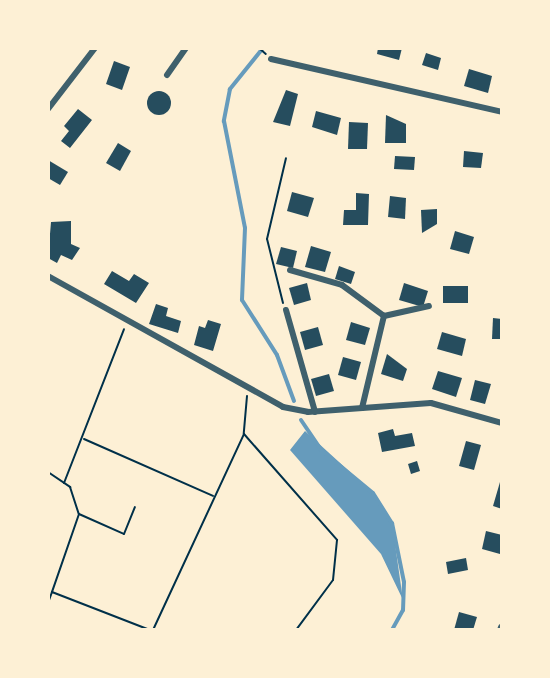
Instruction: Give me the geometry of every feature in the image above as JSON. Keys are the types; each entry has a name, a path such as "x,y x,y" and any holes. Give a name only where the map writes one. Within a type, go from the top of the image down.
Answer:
{"street":[{"path":"48,109 95,48"},
{"path":"167,75 186,48"},
{"path":"271,59 502,112"},
{"path":"290,270 342,285 384,316 429,306"},
{"path":"48,276 248,390 284,407 315,411 431,403 502,423"},
{"path":"286,310 315,411"},
{"path":"362,408 384,316"}],"path":[{"path":"286,158 267,239 286,310"},
{"path":"64,483 127,321"},
{"path":"52,592 152,630 244,434 248,390"},
{"path":"244,434 337,540 333,580 296,630"},
{"path":"83,439 213,496"},
{"path":"48,472 64,483 79,514 124,534 135,507"},
{"path":"48,603 79,514"}],"water":[{"path":"305,431 373,493 392,523 403,600 381,554 290,450"}],"building":[{"path":"378,48 402,48 399,60 377,54"},
{"path":"426,53 441,58 438,70 422,65"},
{"path":"114,61 130,67 122,90 106,84"},
{"path":"469,69 492,76 488,93 464,86"},
{"path":"286,90 298,94 290,126 273,122"},
{"path":"159,91 168,94 171,103 168,112 159,115 150,112 147,103 150,94"},
{"path":"78,109 92,120 70,148 61,141 69,131 64,126"},
{"path":"316,111 341,118 337,135 312,127"},
{"path":"386,115 406,124 406,143 385,143"},
{"path":"349,122 368,123 367,149 348,149"},
{"path":"118,143 131,151 120,171 106,163"},
{"path":"464,151 483,153 481,168 463,167"},
{"path":"395,156 415,157 414,170 394,169"},
{"path":"48,160 68,172 60,185 48,178"},
{"path":"292,192 314,198 308,217 287,211"},
{"path":"356,193 369,194 368,225 343,225 344,210 356,210"},
{"path":"390,196 406,198 405,219 388,217"},
{"path":"437,209 437,224 422,233 421,210"},
{"path":"71,221 71,244 80,248 72,260 61,255 57,263 48,258 51,222"},
{"path":"455,231 474,237 469,254 450,249"},
{"path":"311,246 331,252 325,272 305,267"},
{"path":"281,247 297,251 293,268 276,264"},
{"path":"339,266 355,272 351,284 335,279"},
{"path":"112,271 129,281 134,274 149,283 136,303 104,284"},
{"path":"307,283 311,300 294,305 289,288"},
{"path":"404,283 428,291 423,307 399,300"},
{"path":"443,286 468,286 468,303 443,303"},
{"path":"156,304 168,308 166,316 181,321 178,333 149,324"},
{"path":"493,318 502,319 502,339 492,339"},
{"path":"208,320 221,324 213,351 194,345 199,326 205,328"},
{"path":"351,322 370,328 365,345 346,340"},
{"path":"318,327 323,345 305,350 300,332"},
{"path":"442,332 466,339 462,356 437,349"},
{"path":"387,354 407,369 403,381 381,374"},
{"path":"343,357 361,362 356,380 338,375"},
{"path":"438,371 462,378 456,397 432,389"},
{"path":"329,374 334,391 316,396 311,379"},
{"path":"475,380 491,384 485,404 470,400"},
{"path":"393,429 395,436 412,433 415,446 382,452 378,433"},
{"path":"466,441 481,445 474,470 459,466"},
{"path":"417,461 420,471 411,474 408,464"},
{"path":"500,482 502,483 502,509 493,506"},
{"path":"486,531 502,535 500,554 482,549"},
{"path":"466,558 468,570 448,574 446,562"},
{"path":"459,612 477,617 473,630 454,630"}],"waterway":[{"path":"263,48 230,89 224,121 245,228 242,300 277,355 294,401"},
{"path":"302,48 313,48"},
{"path":"301,420 321,450 373,493 392,523 404,582 403,610 392,630"}]}
